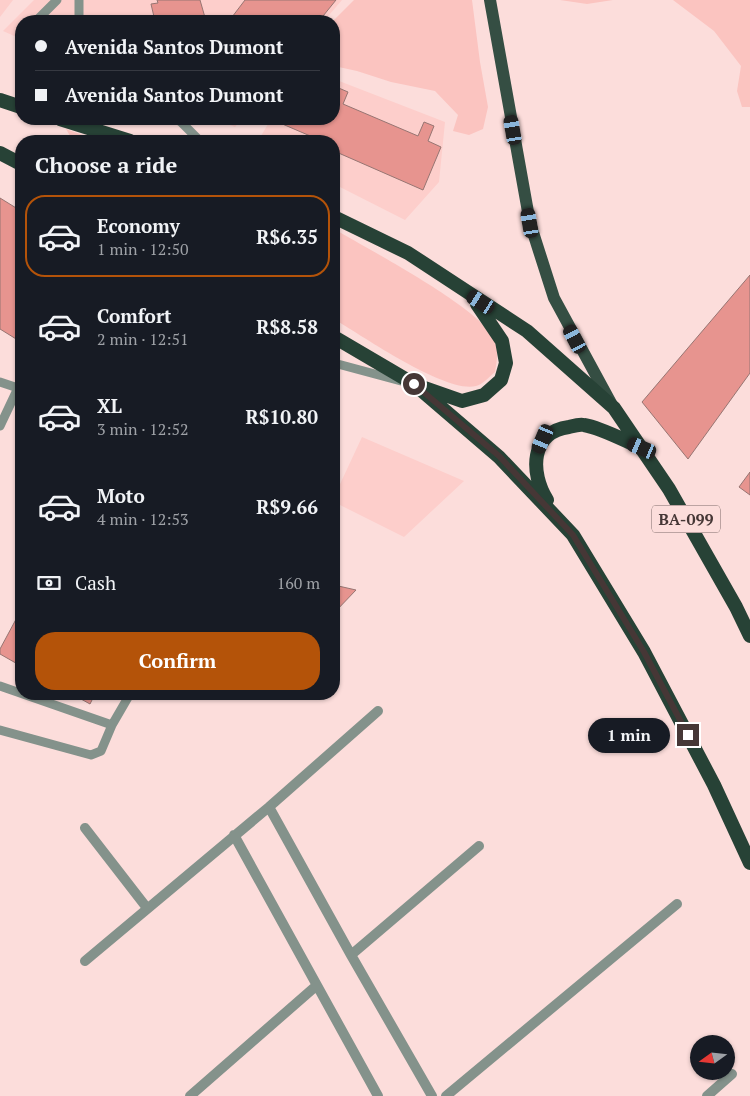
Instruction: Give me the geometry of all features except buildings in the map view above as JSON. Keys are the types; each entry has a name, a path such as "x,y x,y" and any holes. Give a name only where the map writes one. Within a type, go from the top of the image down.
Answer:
{"highway":[{"path":"0,100 15,105"},
{"path":"79,125 111,135"},
{"path":"0,153 15,161"},
{"name":"BA-099","path":"340,220 408,254 527,331 614,408 669,489 736,607 750,636"},
{"path":"414,384 462,401 484,395 501,380 506,363 502,341 486,315 466,292"},
{"path":"340,341 414,384 499,456 573,535"},
{"path":"642,448 583,425 560,428 543,439 536,456 536,473 539,488 573,535 644,652 714,785 750,863"}],"main road":[{"path":"490,0 530,223 554,298 614,408"}],"street":[{"path":"85,961 269,807 378,711"},
{"path":"269,807 432,1096"},
{"path":"85,828 147,908"},
{"path":"234,835 378,1096"},
{"path":"351,955 479,846"},
{"path":"446,1096 677,904"},
{"path":"190,1096 316,986"},
{"path":"707,1096 725,1080"}],"lane":[{"path":"43,15 57,0"},
{"path":"79,0 79,15"},
{"path":"184,125 194,135"},
{"path":"340,365 414,384"},
{"path":"0,382 15,387"},
{"path":"0,426 15,396"},
{"path":"0,686 15,691"},
{"path":"40,700 112,725"},
{"path":"0,730 91,755 101,751 112,725 127,700"}],"shaded area":[{"path":"0,0 13,0 0,17"},
{"path":"34,0 342,0 329,15 19,15"},
{"path":"354,0 472,0 488,107 483,129 469,135 453,131 458,115 435,91 391,82 340,67 339,15"},
{"path":"560,0 613,0 587,4"},
{"path":"673,0 750,0 750,107 742,107 737,91 741,66 714,31"},
{"path":"15,19 15,36 3,31"},
{"path":"340,81 445,122 439,182 405,220 340,187 340,135 262,135 267,125 340,125"},
{"path":"66,129 82,135 70,135"},
{"path":"340,232 395,264 468,311 485,326 494,339 497,347 497,360 495,372 483,382 476,386 462,386 425,373 340,323"},
{"path":"362,437 464,481 404,537 340,505 340,484"}],"route":[{"path":"414,384 499,456 573,535 644,652 688,735"}]}
